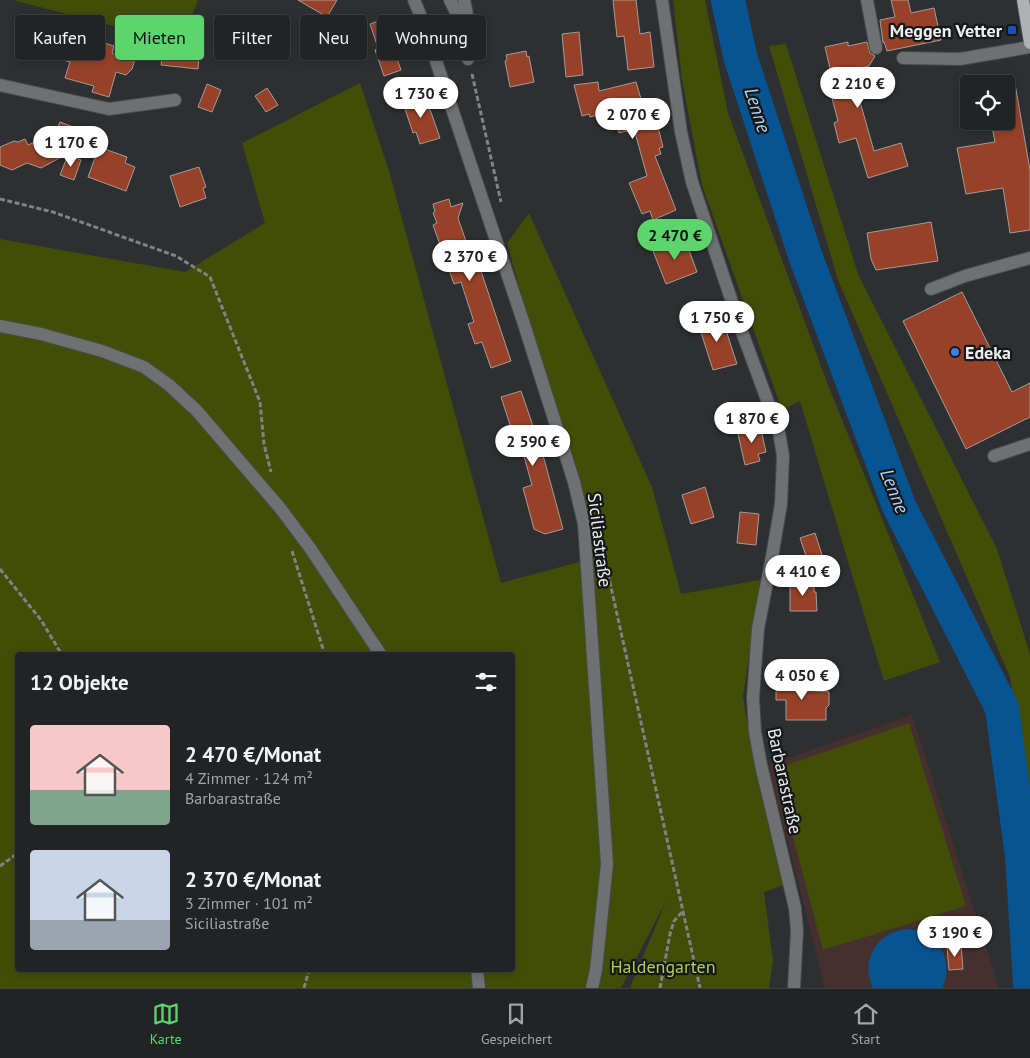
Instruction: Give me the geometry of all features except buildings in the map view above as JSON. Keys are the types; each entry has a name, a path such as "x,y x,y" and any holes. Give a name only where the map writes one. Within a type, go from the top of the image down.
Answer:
{"main road":[{"path":"1023,0 1030,43"}],"street":[{"name":"Siciliastraße","path":"414,0 523,320 574,482 584,524 607,864 596,970 592,988"},
{"path":"450,0 457,15"},
{"path":"464,0 468,15"},
{"name":"Barbarastraße","path":"662,0 681,132 692,182 742,332 779,432 783,456 781,504 774,551 758,629 753,698 755,732 761,765 795,908 798,931 794,988"},
{"path":"867,0 876,48"},
{"path":"902,58 960,59 1030,47"},
{"path":"0,85 109,109 176,100"},
{"path":"931,289 965,276 1030,258"},
{"path":"0,326 41,334 102,351 144,367 169,385 197,411 280,508 310,548 379,652"},
{"path":"994,456 1030,444"},
{"path":"477,972 479,988"}],"path":[{"path":"468,60 502,206"},
{"path":"0,199 53,212 176,256 210,277 260,402 264,444 273,481"},
{"path":"291,549 324,652"},
{"path":"601,555 610,578 700,988"},
{"path":"0,569 41,620 60,652"},
{"path":"0,866 15,855"},
{"path":"660,988 670,934 674,921 683,910"},
{"path":"304,988 308,972"}],"shaded area":[{"path":"912,715 999,988 825,988 768,765"}],"green space":[{"path":"13,0 198,0 192,15 115,15 115,26 105,24 105,15 71,15"},
{"path":"673,0 705,0 728,113 828,385 940,662 884,681 800,401 782,410 702,185 682,80"},
{"path":"786,44 858,274 997,549 1030,654 1030,815 1010,677 838,280 769,46"},
{"name":"Haldengarten","path":"360,83 389,171 501,583 594,558 507,243 529,213 652,487 681,594 760,580 743,697 754,763 787,884 764,892 773,961 769,988 630,988 666,901 621,988 0,988 0,239 185,272 265,223 242,143"},
{"path":"909,723 966,906 823,950 775,769"}],"water":[{"path":"908,929 928,935 941,949 945,958 946,968 946,978 942,988 873,988 869,978 868,967 874,949 888,935"}],"waterway":[{"name":"Lenne","path":"728,0 740,56 805,255 899,506 1002,708 1022,856 1030,984"}],"place":[{"name":"Meggen Vetter","path":"1012,30"},
{"name":"Edeka","path":"955,352"}]}
